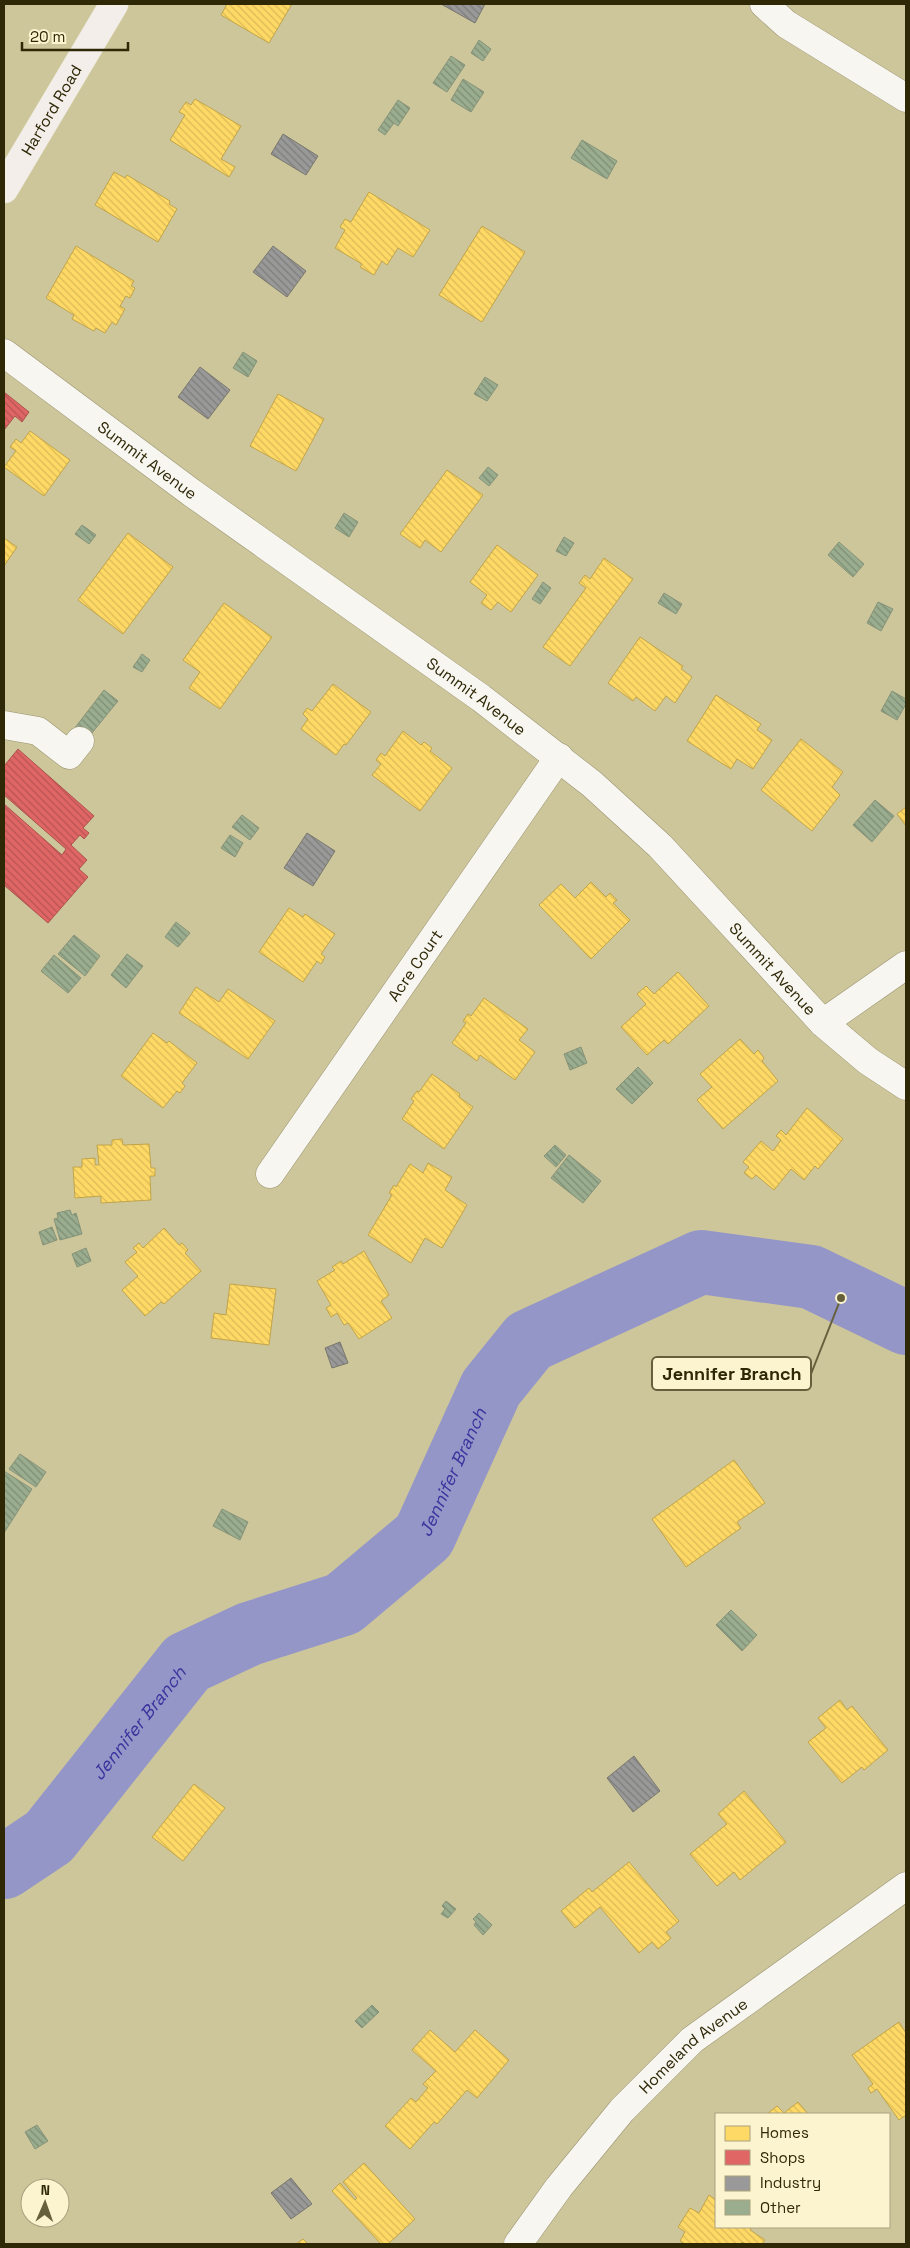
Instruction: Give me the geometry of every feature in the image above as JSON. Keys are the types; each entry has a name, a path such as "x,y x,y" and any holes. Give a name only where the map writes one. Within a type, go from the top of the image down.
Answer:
{"main road":[{"name":"Harford Road","path":"4,189 114,4"}],"street":[{"path":"764,4 786,24 906,98"},
{"name":"Summit Avenue","path":"4,353 192,492 481,698 559,757 592,784 660,846 823,1023 868,1061 906,1086"},
{"path":"4,725 38,731 68,755 80,742"},
{"name":"Acre Court","path":"270,1174 559,757"},
{"path":"823,1023 906,965"},
{"name":"Homeland Avenue","path":"518,2244 560,2187 622,2110 692,2040 906,1886"}],"water":[{"path":"768,1250 779,1251 800,1258 849,1286 906,1311 906,1355 856,1332 822,1313 807,1302 793,1291 782,1278"}],"building: Homes":[{"path":"227,4 292,4 269,43 221,15"},
{"path":"195,99 241,126 221,159 235,167 229,177 170,140 185,115 179,112 186,102 191,105"},
{"path":"114,172 125,178 127,175 170,201 169,204 177,209 158,242 95,205"},
{"path":"369,192 430,230 413,257 398,248 387,265 382,261 374,275 360,267 362,264 335,248 345,230 340,227 345,219 351,222"},
{"path":"482,226 525,252 482,322 439,295"},
{"path":"76,246 134,281 131,286 135,288 130,298 126,296 120,306 125,309 116,325 112,322 105,333 96,328 94,331 72,319 74,315 46,298"},
{"path":"278,394 324,419 296,471 250,446"},
{"path":"30,431 70,460 44,496 4,467 16,451 10,447 16,439 21,443"},
{"path":"447,470 483,495 441,552 425,540 420,548 400,534"},
{"path":"128,533 173,567 123,634 78,600"},
{"path":"4,538 17,547 4,566"},
{"path":"497,545 538,575 511,612 498,602 491,610 481,603 487,595 470,582"},
{"path":"604,558 633,579 570,666 543,647 586,588 579,583 585,575 590,579"},
{"path":"224,603 272,637 220,709 189,688 200,672 183,660"},
{"path":"640,637 683,666 681,669 692,677 675,703 666,696 655,711 636,697 633,701 608,683"},
{"path":"333,684 371,712 336,755 301,729 308,719 303,714 307,708 312,711"},
{"path":"716,695 761,724 757,730 772,740 753,769 737,759 731,769 687,741"},
{"path":"403,731 421,745 424,742 432,748 430,751 452,768 420,811 372,775 381,764 376,760 381,753 385,756"},
{"path":"801,739 843,772 832,787 840,795 812,831 761,790"},
{"path":"906,807 906,826 897,814"},
{"path":"591,882 606,897 610,893 617,900 613,903 630,920 591,959 539,905 561,884 575,898"},
{"path":"289,908 303,917 305,914 335,934 321,954 325,957 321,964 317,961 303,982 259,952"},
{"path":"678,972 709,1006 668,1044 664,1040 647,1055 621,1027 646,1004 637,994 646,986 654,994"},
{"path":"196,987 219,1002 228,989 275,1021 248,1059 179,1013"},
{"path":"484,998 528,1029 519,1040 535,1052 515,1080 480,1055 477,1061 452,1043 466,1023 463,1021 468,1014 471,1016"},
{"path":"153,1033 167,1043 169,1041 197,1063 182,1083 185,1086 180,1093 177,1091 163,1108 121,1076"},
{"path":"740,1039 754,1054 758,1050 764,1058 762,1061 778,1081 723,1129 697,1100 712,1087 700,1074"},
{"path":"432,1074 460,1094 459,1097 473,1107 444,1149 402,1119 414,1101 411,1099 417,1091 419,1092"},
{"path":"807,1108 843,1139 818,1169 815,1166 804,1180 791,1169 774,1190 756,1175 752,1179 744,1173 749,1167 743,1162 761,1141 773,1151 781,1140 776,1136 781,1130 786,1135"},
{"path":"122,1139 123,1145 149,1144 151,1168 155,1168 155,1176 150,1176 151,1200 101,1203 101,1196 75,1198 73,1167 82,1167 82,1159 95,1158 95,1165 99,1165 97,1145 112,1145 112,1140"},
{"path":"428,1163 452,1177 445,1190 467,1205 442,1248 425,1238 411,1263 368,1235 392,1195 389,1193 394,1185 396,1187 410,1164 423,1173"},
{"path":"164,1228 179,1245 182,1243 188,1250 185,1253 201,1271 164,1304 161,1302 145,1316 122,1290 138,1276 125,1262 137,1252 133,1248 139,1243 143,1248"},
{"path":"364,1251 389,1295 381,1301 392,1318 359,1339 348,1323 344,1325 337,1313 331,1317 326,1308 331,1305 317,1281 335,1270 332,1267 341,1261 343,1264"},
{"path":"230,1284 276,1289 269,1345 211,1338 214,1313 226,1315"},
{"path":"734,1460 765,1503 737,1522 741,1528 686,1567 652,1519"},
{"path":"840,1700 847,1710 852,1706 888,1750 864,1770 862,1767 842,1783 808,1742 826,1728 818,1718"},
{"path":"194,1784 225,1808 183,1861 152,1837"},
{"path":"744,1791 786,1842 740,1880 734,1872 717,1886 690,1854 727,1824 718,1814"},
{"path":"629,1862 679,1921 666,1932 671,1938 658,1949 652,1942 639,1953 600,1907 575,1928 561,1911 589,1888 592,1892"},
{"path":"899,2022 906,2033 906,2115 899,2120 877,2089 871,2093 868,2088 873,2084 852,2055"},
{"path":"430,2030 455,2052 475,2030 509,2060 477,2098 467,2090 437,2124 434,2122 410,2149 385,2126 411,2098 416,2102 428,2088 423,2084 436,2071 412,2050"},
{"path":"798,2102 807,2113 784,2113"},
{"path":"777,2106 784,2113 768,2113"},
{"path":"364,2163 415,2219 388,2244 381,2244 332,2191 340,2183 355,2200 357,2198 343,2182"},
{"path":"709,2195 715,2199 715,2228 751,2228 750,2230 765,2240 762,2244 746,2244 742,2242 741,2244 685,2244 680,2241 685,2232 678,2227 690,2208 699,2213"},
{"path":"303,2239 308,2244 296,2244"}],"building: Shops":[{"path":"4,392 29,412 22,422 15,416 4,430"},
{"path":"18,749 94,816 83,828 89,833 84,839 80,835 71,845 87,860 79,869 88,877 48,923 4,885 4,804 62,855 66,849 4,795 4,766"}],"building: Industry":[{"path":"441,4 485,4 475,23"},
{"path":"283,134 318,156 306,175 271,154"},
{"path":"273,246 306,271 287,297 253,272"},
{"path":"200,367 230,390 208,419 178,397"},
{"path":"307,833 335,851 313,886 284,868"},
{"path":"340,1342 348,1363 332,1368 325,1348"},
{"path":"634,1756 660,1791 633,1812 607,1778"},
{"path":"291,2178 312,2204 291,2219 271,2193"}],"building: Other":[{"path":"479,40 491,49 483,61 471,53"},
{"path":"451,56 465,65 447,92 433,83"},
{"path":"463,79 484,92 471,112 451,100"},
{"path":"398,100 410,108 398,126 394,123 385,135 378,130"},
{"path":"582,140 617,161 607,179 571,158"},
{"path":"243,352 257,361 248,377 233,368"},
{"path":"485,377 498,385 487,401 474,394"},
{"path":"488,467 498,475 489,486 479,478"},
{"path":"344,513 358,522 349,537 335,528"},
{"path":"82,525 96,535 89,544 75,534"},
{"path":"564,537 574,543 566,556 556,551"},
{"path":"839,542 864,564 853,577 828,555"},
{"path":"543,582 551,588 540,604 532,599"},
{"path":"664,593 682,604 676,614 658,603"},
{"path":"878,602 893,609 881,631 867,623"},
{"path":"142,654 150,660 142,672 133,667"},
{"path":"104,690 118,701 87,739 74,729"},
{"path":"892,691 906,699 906,704 897,720 881,711"},
{"path":"875,800 894,816 872,842 853,825"},
{"path":"242,815 259,828 250,840 232,827"},
{"path":"230,835 243,843 235,857 221,848"},
{"path":"176,922 190,933 178,947 165,937"},
{"path":"74,935 100,956 85,976 58,954"},
{"path":"127,954 143,966 126,988 111,975"},
{"path":"54,955 81,978 68,993 41,971"},
{"path":"581,1047 587,1063 570,1070 564,1054"},
{"path":"638,1067 653,1083 632,1104 616,1089"},
{"path":"555,1145 566,1155 556,1167 544,1156"},
{"path":"569,1155 601,1181 583,1203 551,1178"},
{"path":"70,1210 72,1215 76,1213 82,1234 60,1240 54,1219 58,1218 57,1213"},
{"path":"52,1227 57,1240 43,1245 39,1232"},
{"path":"86,1248 91,1261 77,1267 72,1254"},
{"path":"20,1454 46,1472 36,1487 9,1469"},
{"path":"4,1471 32,1489 4,1533"},
{"path":"222,1509 248,1522 240,1540 213,1526"},
{"path":"731,1610 757,1635 742,1651 716,1625"},
{"path":"446,1901 456,1909 448,1918 441,1914 445,1909 442,1906"},
{"path":"479,1913 492,1925 483,1935 474,1925 476,1922 473,1919"},
{"path":"372,2005 379,2012 362,2028 355,2021"},
{"path":"37,2125 48,2141 35,2149 25,2132"}],"waterway":[{"name":"Jennifer Branch","path":"4,1867 49,1837 187,1663 249,1634 343,1604 424,1536 491,1388 529,1341 701,1262 811,1277 906,1323"}],"place":[{"name":"Jennifer Branch","path":"841,1298"}]}
